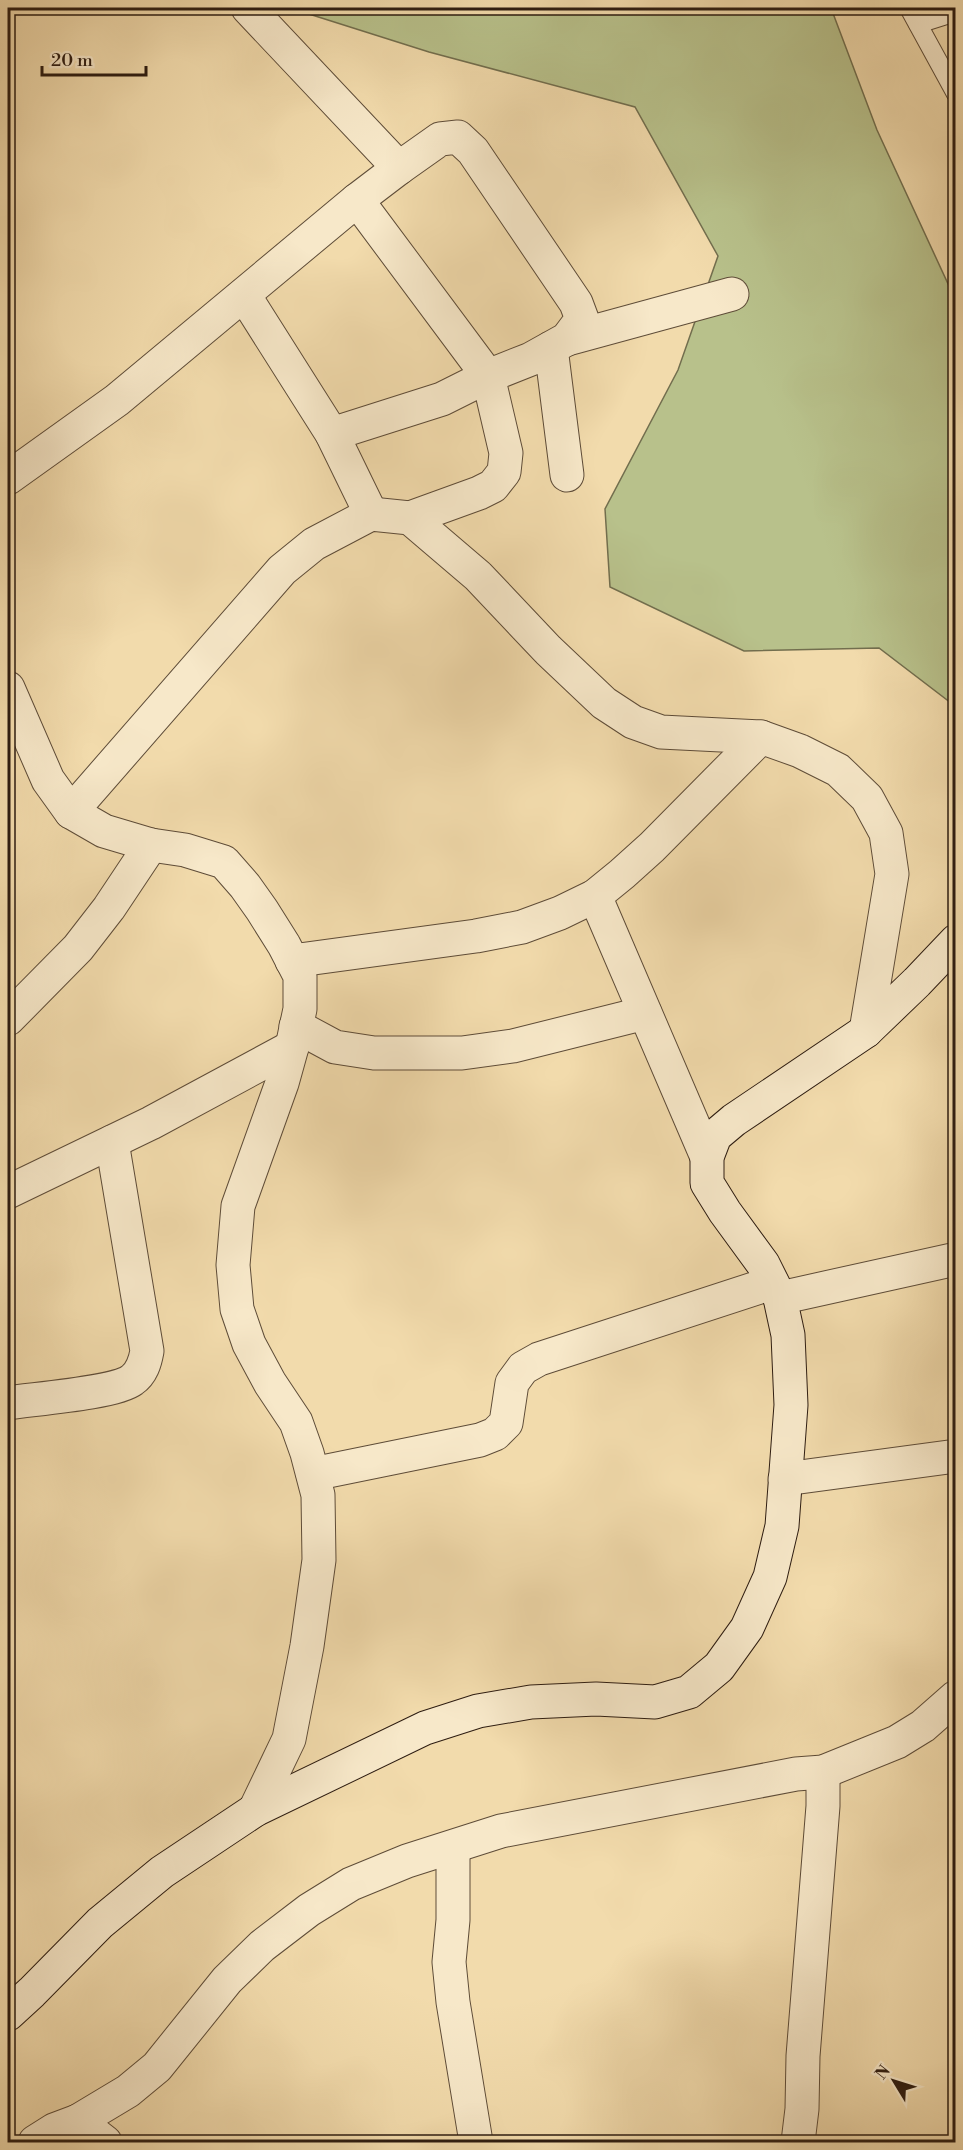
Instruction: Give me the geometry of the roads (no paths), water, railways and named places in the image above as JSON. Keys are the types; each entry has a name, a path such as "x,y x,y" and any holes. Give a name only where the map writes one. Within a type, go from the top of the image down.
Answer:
{"street":[{"path":"248,8 399,168"},
{"path":"8,478 117,399 357,200 399,168 440,140 458,137 473,151 576,303 582,319 559,343 567,475"},
{"path":"71,812 282,570 314,544 371,514 410,518 479,493 493,486 504,472 506,453 488,376 357,200"},
{"path":"332,434 442,399 488,376 531,359 559,343 732,294"},
{"path":"244,295 332,434 371,514"},
{"path":"410,518 478,576 548,650 604,703 633,722 661,732 761,737 801,752 838,770 867,798 886,833 892,874 866,1031"},
{"path":"8,688 48,780 71,812 104,831 151,845 185,850 224,862 262,910 300,976 300,1009 282,1083 238,1206 233,1265 237,1310 249,1344 270,1383 296,1422 318,1496 319,1560 308,1646 289,1739 255,1810"},
{"path":"292,961 476,936 522,927 560,913 595,896 652,847 761,737"},
{"path":"8,1019 78,948 109,908 151,845"},
{"path":"595,896 707,1157"},
{"path":"8,2014 100,1923 126,1901 162,1872 255,1810 425,1728 478,1711 531,1702 596,1699 655,1702 689,1692 718,1667 747,1628 770,1577 782,1526 791,1405 788,1335 776,1291 763,1264 707,1183 707,1157 715,1136 734,1120 866,1031 956,941"},
{"path":"8,1192 151,1123 294,1036 335,1047 374,1053 462,1053 513,1046 645,1013"},
{"path":"8,1403 109,1389 132,1380 144,1365 147,1351 112,1142"},
{"path":"313,1474 480,1440 495,1434 506,1423 512,1383 523,1368 539,1359 776,1291 956,1259"},
{"path":"785,1479 956,1456"},
{"path":"35,2142 54,2130 78,2121 128,2091 157,2067 227,1980 262,1946 309,1910 351,1884 407,1861 501,1831 796,1774 823,1772 897,1742 923,1726 956,1697"},
{"path":"798,2142 823,1806 823,1772"},
{"path":"453,1847 453,1920 449,1962 453,2002 476,2142"},
{"path":"78,2121 105,2142"}],"lane":[{"path":"909,8 956,94"},
{"path":"918,24 956,12"}]}
